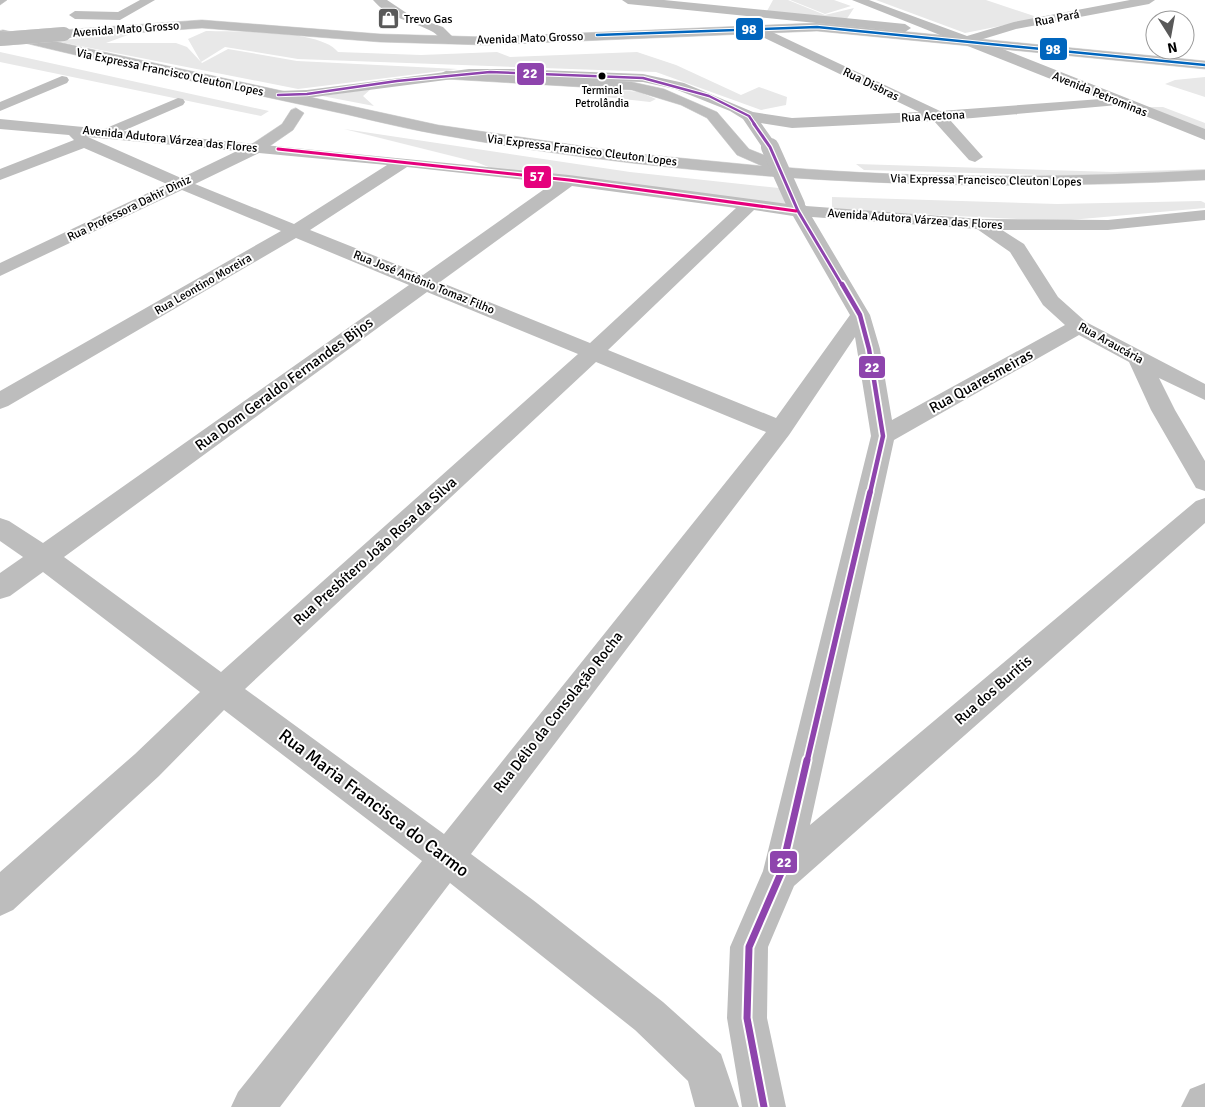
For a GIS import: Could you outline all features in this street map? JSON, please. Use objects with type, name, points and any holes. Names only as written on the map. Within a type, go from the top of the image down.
[{"type":"main road","points":[[88,0],[75,15],[120,16],[150,0]]},
{"type":"main road","points":[[379,0],[407,19],[438,30],[449,40]]},
{"type":"main road","points":[[628,0],[697,3],[941,31]]},
{"type":"main road","points":[[858,0],[967,40]]},
{"type":"main road","name":"Rua Pará","points":[[967,40],[1098,5],[1149,0]]},
{"type":"main road","points":[[380,38],[401,34],[410,28],[407,19]]},
{"type":"main road","name":"Avenida Mato Grosso","points":[[0,39],[202,24],[380,38],[486,41],[755,28],[817,27],[967,40],[1205,65]]},
{"type":"main road","name":"Rua Disbras","points":[[755,28],[938,116],[975,157]]},
{"type":"main road","name":"Via Expressa Francisco Cleuton Lopes","points":[[0,34],[143,68],[278,95],[436,130],[608,156],[823,177],[1055,183],[1205,175]]},
{"type":"main road","name":"Avenida Petrominas","points":[[967,40],[1205,136]]},
{"type":"main road","name":"Via Expressa Francisco Cleuton Lopes","points":[[0,49],[296,113],[435,140],[602,166],[828,189],[1040,198]]},
{"type":"main road","points":[[278,95],[307,94],[446,75],[504,72],[643,78],[661,81],[710,96],[749,116],[770,147],[797,208],[860,315],[869,349],[883,436],[781,872],[749,947],[747,1018],[763,1106]]},
{"type":"main road","points":[[446,75],[632,86],[659,92],[686,102],[712,115],[743,152],[762,162],[823,177]]},
{"type":"main road","points":[[0,107],[62,80]]},
{"type":"main road","points":[[107,133],[178,102]]},
{"type":"main road","name":"Rua Acetona","points":[[749,116],[792,123],[938,116],[1118,102]]},
{"type":"main road","name":"Rua Professora Dahir Diniz","points":[[0,270],[258,147],[288,127],[296,113]]},
{"type":"main road","name":"Avenida Adutora Várzea das Flores","points":[[0,124],[77,135],[107,133],[404,162],[569,180],[748,205],[982,224],[1108,224],[1205,215]]},
{"type":"main road","points":[[0,175],[77,135]]},
{"type":"main road","name":"Rua José Antônio Tomaz Filho","points":[[77,135],[181,184],[426,282],[781,429]]},
{"type":"main road","name":"Rua Leontino Moreira","points":[[0,401],[295,231],[404,162]]},
{"type":"main road","name":"Rua Dom Geraldo Fernandes Bijos","points":[[0,588],[569,180]]},
{"type":"main road","name":"Rua Presbítero João Rosa da Silva","points":[[0,897],[147,765],[223,690],[592,352],[748,205]]},
{"type":"main road","name":"Rua Araucária","points":[[982,224],[1017,248],[1050,301],[1079,326],[1196,389]]},
{"type":"main road","points":[[1017,248],[1025,224]]},
{"type":"main road","name":"Rua Délio da Consolação Rocha","points":[[253,1107],[446,856],[781,429],[860,315]]},
{"type":"main road","name":"Rua Quaresmeiras","points":[[883,436],[1079,326]]},
{"type":"main road","points":[[1139,359],[1163,410],[1205,482]]},
{"type":"main road","points":[[1163,410],[1196,389]]},
{"type":"main road","name":"Rua dos Buritis","points":[[781,872],[1205,508]]},
{"type":"main road","name":"Rua Maria Francisca do Carmo","points":[[0,528],[44,557],[446,856],[520,912],[649,1016],[706,1069],[717,1107]]},
{"type":"shaded area","points":[[773,0],[788,0],[825,15],[854,8],[846,20],[767,11]]},
{"type":"shaded area","points":[[790,0],[834,0],[851,6],[825,14]]},
{"type":"shaded area","points":[[876,0],[986,0],[1040,18],[965,33]]},
{"type":"shaded area","points":[[206,31],[277,33],[297,36],[314,39],[329,45],[338,52],[421,55],[497,52],[510,57],[637,52],[676,65],[741,95],[759,87],[787,97],[786,105],[761,110],[656,72],[298,59],[225,47],[201,62],[188,39]]},
{"type":"shaded area","points":[[136,32],[106,43],[176,43],[187,47],[202,63],[228,49],[297,61],[458,69],[298,89],[55,41]]},
{"type":"shaded area","points":[[0,52],[269,111],[261,116],[0,62]]},
{"type":"shaded area","points":[[1205,77],[1205,97],[1165,84],[1175,80]]},
{"type":"shaded area","points":[[371,89],[363,96],[374,106],[322,96]]},
{"type":"shaded area","points":[[610,89],[639,92],[656,99],[650,102],[605,97]]},
{"type":"shaded area","points":[[1148,107],[1163,107],[1205,123],[1205,131]]},
{"type":"shaded area","points":[[344,129],[630,172],[779,188],[790,208],[491,168],[476,162]]},
{"type":"shaded area","points":[[856,164],[1113,172],[1205,169],[1205,172],[1120,177],[864,170]]},
{"type":"shaded area","points":[[832,197],[1057,204],[1201,201],[1205,203],[1205,208],[1059,221],[832,210]]},
{"type":"transit line","name":"98","points":[[597,35],[817,27],[896,33],[1205,65]]},
{"type":"transit line","name":"22","points":[[278,95],[307,94],[397,81],[490,72],[643,78],[709,96],[749,116],[770,147],[798,211],[860,315],[869,349],[883,436],[781,873],[749,947],[747,1018],[764,1107]]},
{"type":"transit line","name":"57","points":[[278,149],[569,180],[796,211]]},
{"type":"place","name":"Trevo Gas","points":[[388,19]]},
{"type":"place","name":"Terminal Petrolândia","points":[[602,76]]}]
